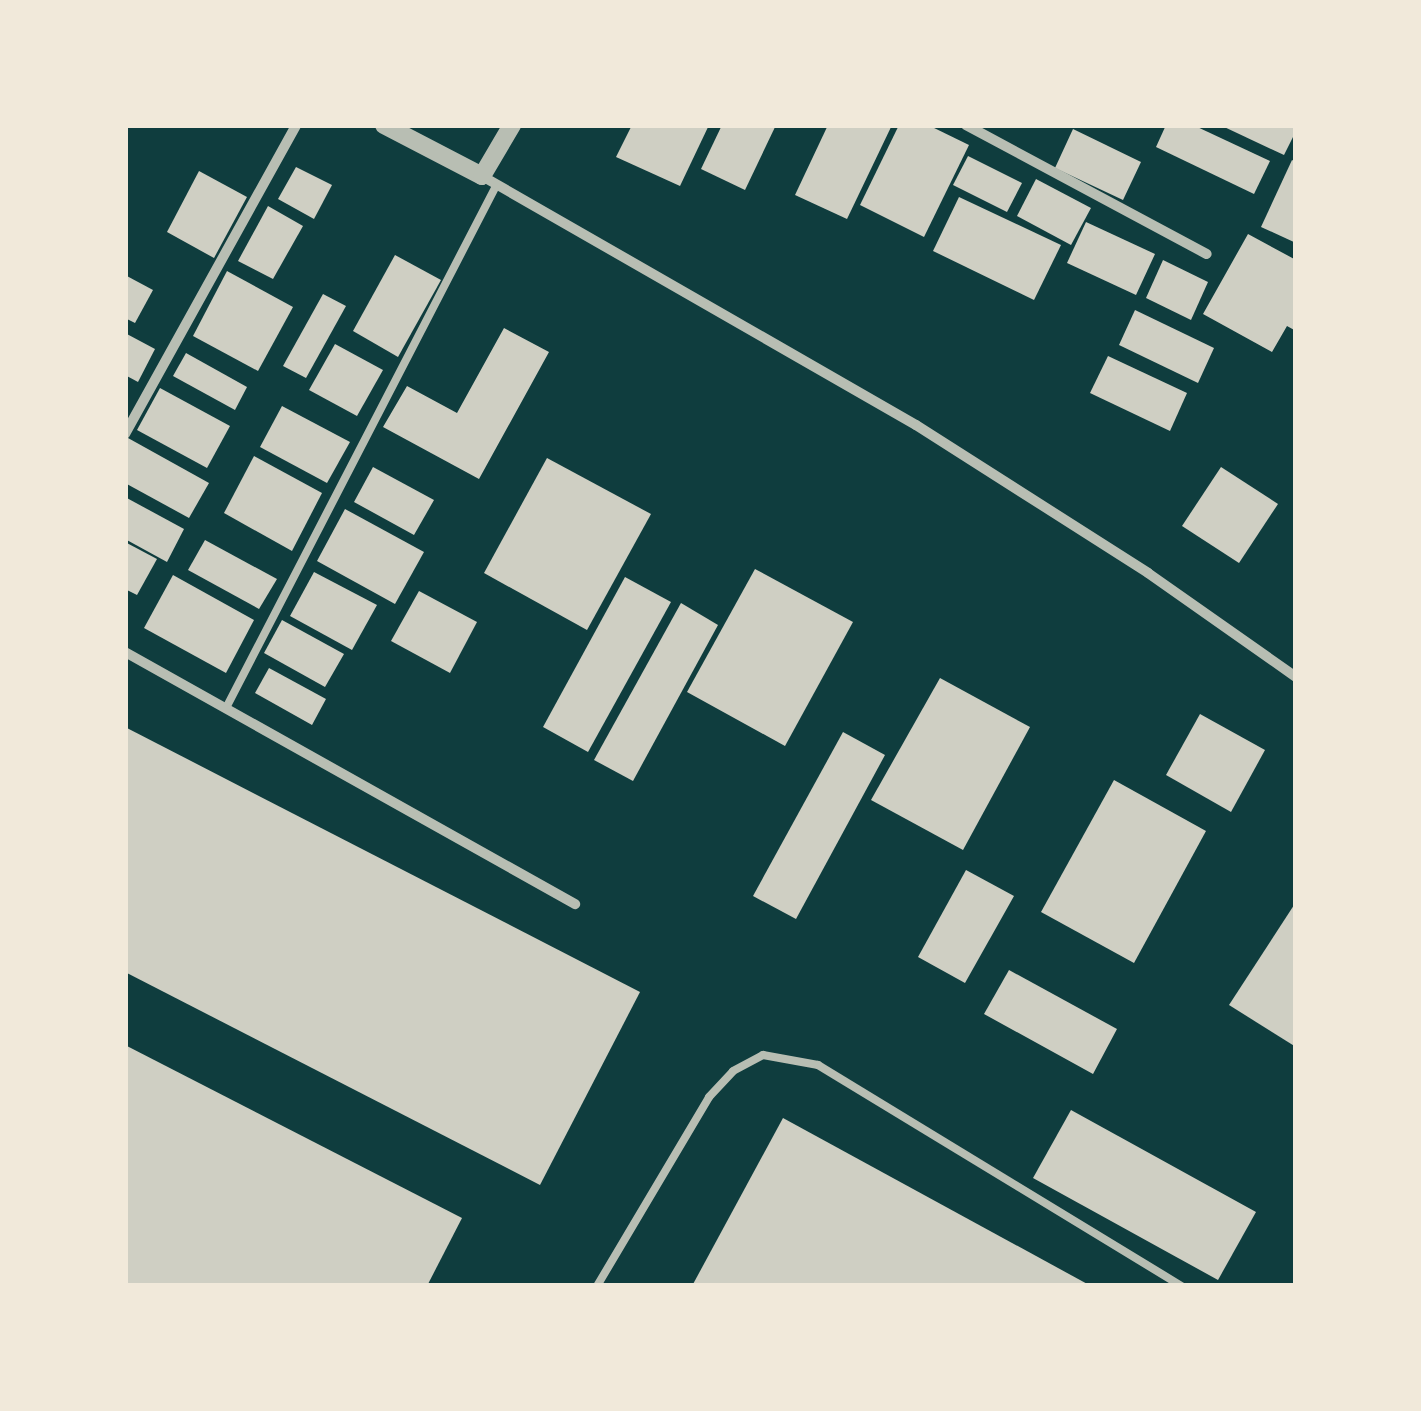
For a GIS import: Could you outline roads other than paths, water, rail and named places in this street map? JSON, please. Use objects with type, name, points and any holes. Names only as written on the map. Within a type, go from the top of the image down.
[{"type":"street","points":[[125,434],[296,125]]},
{"type":"street","points":[[384,125],[916,425],[1148,573],[1296,677]]},
{"type":"street","points":[[489,181],[512,125]]},
{"type":"street","points":[[966,125],[1206,254]]},
{"type":"street","points":[[125,652],[575,904]]},
{"type":"lane","points":[[226,708],[489,181]]},
{"type":"lane","points":[[598,1286],[709,1098],[733,1072],[762,1056],[818,1065],[1182,1286]]}]
